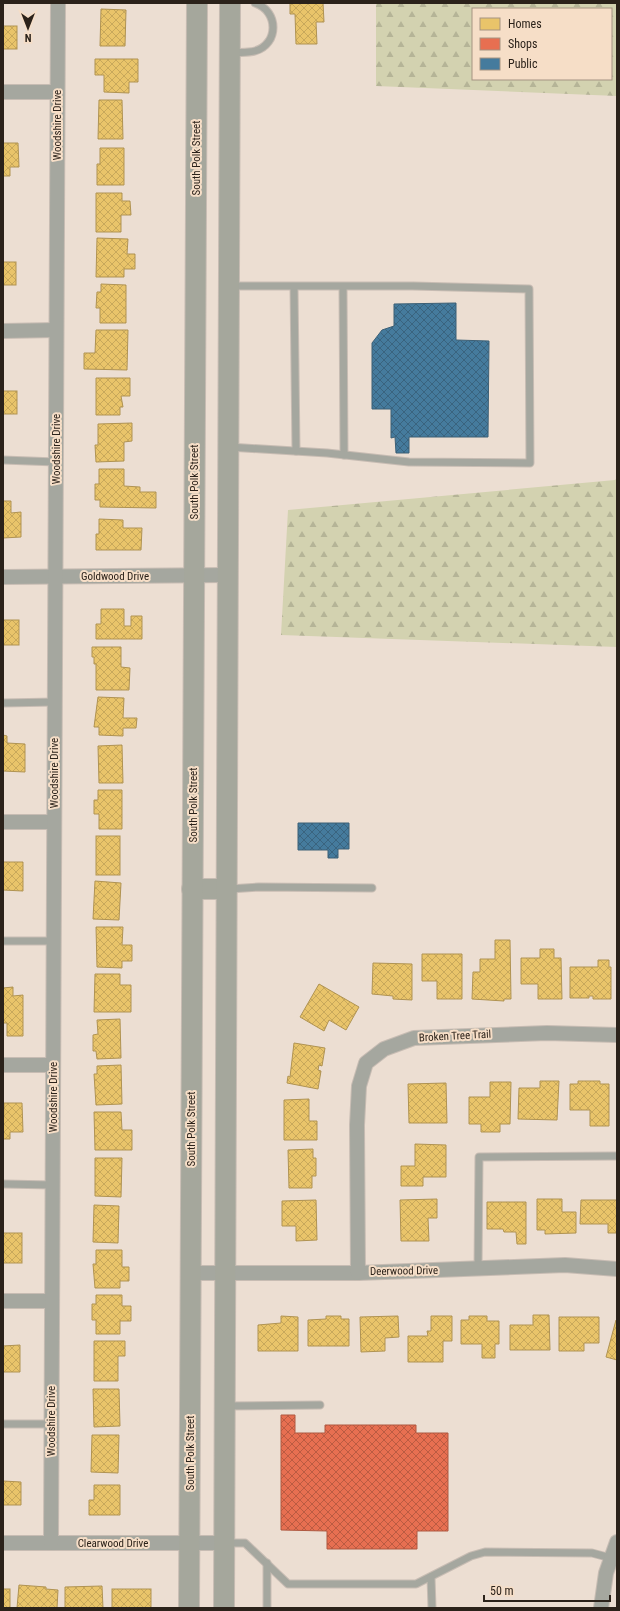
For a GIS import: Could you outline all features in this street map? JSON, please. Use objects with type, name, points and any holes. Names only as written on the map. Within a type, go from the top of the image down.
[{"type":"main road","name":"South Polk Street","points":[[189,1608],[197,3]]},
{"type":"main road","points":[[224,1608],[230,3]]},
{"type":"main road","points":[[196,52],[230,53]]},
{"type":"main road","points":[[192,889],[227,889]]},
{"type":"street","name":"Woodshire Drive","points":[[51,1542],[58,3]]},
{"type":"street","points":[[3,92],[57,92]]},
{"type":"street","points":[[3,331],[56,330]]},
{"type":"street","name":"Goldwood Drive","points":[[3,577],[228,575]]},
{"type":"street","points":[[3,822],[54,822]]},
{"type":"street","name":"Broken Tree Trail","points":[[358,1272],[357,1125],[359,1086],[366,1063],[384,1049],[414,1038],[547,1033],[617,1035]]},
{"type":"street","points":[[3,1065],[53,1065]]},
{"type":"street","name":"Deerwood Drive","points":[[191,1272],[358,1272],[565,1265],[617,1269]]},
{"type":"street","points":[[3,1301],[52,1301]]},
{"type":"street","name":"Clearwood Drive","points":[[3,1543],[51,1542],[189,1544],[224,1542]]},
{"type":"street","points":[[601,1608],[606,1573],[617,1542]]},
{"type":"lane","points":[[230,53],[255,51],[265,46],[271,38],[273,21],[268,10],[255,3]]},
{"type":"lane","points":[[229,286],[529,289],[530,463],[409,462],[344,455],[229,447]]},
{"type":"lane","points":[[294,287],[296,451]]},
{"type":"lane","points":[[343,287],[344,455]]},
{"type":"lane","points":[[3,460],[56,462]]},
{"type":"lane","points":[[3,703],[55,702]]},
{"type":"lane","points":[[227,889],[259,887],[372,888]]},
{"type":"lane","points":[[3,941],[54,941]]},
{"type":"lane","points":[[478,1269],[480,1157],[617,1156]]},
{"type":"lane","points":[[3,1184],[53,1185]]},
{"type":"lane","points":[[224,1406],[320,1405]]},
{"type":"lane","points":[[3,1424],[51,1424]]},
{"type":"lane","points":[[224,1542],[245,1543],[288,1584],[416,1584],[470,1556],[485,1552],[592,1553],[611,1558]]},
{"type":"lane","points":[[267,1563],[267,1608]]},
{"type":"lane","points":[[431,1577],[432,1608]]},
{"type":"green space","points":[[376,3],[617,3],[617,96],[376,86]]},
{"type":"green space","points":[[617,478],[617,647],[281,635],[288,510],[615,480]]},
{"type":"building: Homes","points":[[290,3],[323,3],[324,22],[316,22],[317,44],[296,44],[295,14],[290,14]]},
{"type":"building: Homes","points":[[101,9],[126,10],[125,46],[100,46]]},
{"type":"building: Homes","points":[[3,26],[17,26],[17,49],[3,49]]},
{"type":"building: Homes","points":[[95,59],[138,59],[138,82],[129,82],[129,93],[104,92],[104,75],[95,75]]},
{"type":"building: Homes","points":[[99,100],[122,100],[123,139],[98,139]]},
{"type":"building: Homes","points":[[3,143],[18,143],[19,167],[10,167],[10,176],[3,176]]},
{"type":"building: Homes","points":[[100,148],[124,148],[124,185],[97,185],[97,164],[100,164]]},
{"type":"building: Homes","points":[[96,193],[122,193],[122,201],[130,201],[131,215],[121,215],[121,232],[96,232]]},
{"type":"building: Homes","points":[[97,238],[128,239],[127,254],[135,254],[135,269],[124,269],[124,277],[96,277]]},
{"type":"building: Homes","points":[[3,262],[16,262],[16,285],[3,285]]},
{"type":"building: Homes","points":[[101,284],[126,285],[126,323],[100,323],[100,308],[96,308],[97,292],[101,292]]},
{"type":"building: Homes","points":[[96,330],[128,330],[127,370],[84,369],[84,353],[95,353]]},
{"type":"building: Homes","points":[[96,378],[130,378],[130,396],[121,396],[123,407],[120,407],[120,415],[96,415]]},
{"type":"building: Homes","points":[[3,391],[17,391],[17,414],[3,414]]},
{"type":"building: Homes","points":[[132,423],[132,441],[124,442],[124,461],[96,462],[95,445],[98,445],[98,424]]},
{"type":"building: Homes","points":[[99,469],[124,469],[124,486],[140,487],[140,492],[156,492],[156,508],[100,507],[100,500],[95,500],[95,484],[99,484]]},
{"type":"building: Homes","points":[[3,501],[11,501],[11,513],[21,512],[21,537],[3,538]]},
{"type":"building: Homes","points":[[99,519],[123,520],[123,528],[142,528],[141,550],[96,550],[96,534],[99,534]]},
{"type":"building: Homes","points":[[101,609],[124,609],[124,626],[131,626],[131,616],[142,616],[142,639],[96,639],[96,624],[101,624]]},
{"type":"building: Homes","points":[[3,620],[19,620],[19,645],[3,645]]},
{"type":"building: Homes","points":[[92,647],[121,647],[121,667],[130,668],[129,690],[96,690],[96,664],[94,664],[94,657],[92,657]]},
{"type":"building: Homes","points":[[98,697],[124,698],[123,718],[137,718],[136,728],[123,728],[123,736],[99,735],[99,727],[94,727]]},
{"type":"building: Homes","points":[[3,735],[7,736],[7,743],[25,744],[25,772],[3,771]]},
{"type":"building: Homes","points":[[122,745],[123,783],[99,783],[98,746]]},
{"type":"building: Homes","points":[[98,790],[122,790],[122,829],[99,829],[99,814],[94,814],[94,800],[98,800]]},
{"type":"building: Homes","points":[[96,836],[120,836],[120,875],[96,875]]},
{"type":"building: Homes","points":[[3,862],[23,862],[23,891],[3,890]]},
{"type":"building: Homes","points":[[95,881],[121,883],[119,920],[93,919]]},
{"type":"building: Homes","points":[[96,927],[123,927],[122,945],[132,945],[132,961],[122,961],[122,968],[97,967]]},
{"type":"building: Homes","points":[[495,940],[510,940],[511,999],[504,999],[504,1001],[472,999],[473,972],[480,972],[480,959],[495,959]]},
{"type":"building: Homes","points":[[540,949],[554,949],[554,958],[561,958],[562,999],[538,999],[538,984],[521,984],[521,958],[540,958]]},
{"type":"building: Homes","points":[[422,954],[462,954],[462,999],[437,999],[437,981],[422,981]]},
{"type":"building: Homes","points":[[598,960],[609,960],[609,967],[611,967],[611,999],[593,999],[593,996],[589,996],[589,998],[570,998],[570,967],[598,967]]},
{"type":"building: Homes","points":[[373,963],[412,964],[412,1000],[393,999],[393,996],[372,994]]},
{"type":"building: Homes","points":[[95,974],[120,974],[120,985],[131,985],[131,1012],[94,1012]]},
{"type":"building: Homes","points":[[319,984],[359,1007],[346,1030],[329,1020],[324,1031],[300,1017]]},
{"type":"building: Homes","points":[[13,987],[13,996],[23,995],[23,1036],[7,1036],[7,1023],[3,1023],[3,988]]},
{"type":"building: Homes","points":[[120,1019],[121,1058],[97,1059],[96,1051],[93,1051],[93,1035],[98,1034],[97,1020]]},
{"type":"building: Homes","points":[[294,1043],[325,1048],[322,1066],[319,1065],[318,1070],[321,1071],[318,1089],[287,1083],[288,1076],[290,1077]]},
{"type":"building: Homes","points":[[121,1065],[122,1104],[96,1105],[94,1074],[97,1074],[97,1066]]},
{"type":"building: Homes","points":[[540,1081],[559,1081],[557,1120],[518,1119],[519,1088],[540,1088]]},
{"type":"building: Homes","points":[[578,1081],[600,1081],[600,1084],[609,1084],[609,1126],[590,1126],[590,1110],[570,1110],[570,1084],[578,1084]]},
{"type":"building: Homes","points":[[490,1082],[511,1082],[510,1124],[500,1124],[500,1132],[481,1132],[481,1124],[469,1124],[469,1097],[490,1097]]},
{"type":"building: Homes","points":[[446,1083],[447,1123],[409,1123],[408,1084]]},
{"type":"building: Homes","points":[[309,1099],[309,1121],[317,1121],[317,1140],[284,1140],[284,1100]]},
{"type":"building: Homes","points":[[4,1103],[22,1103],[23,1132],[10,1132],[10,1139],[3,1139]]},
{"type":"building: Homes","points":[[94,1112],[121,1112],[122,1130],[132,1130],[132,1150],[95,1150]]},
{"type":"building: Homes","points":[[415,1144],[446,1145],[446,1177],[423,1177],[423,1186],[401,1186],[401,1166],[415,1166]]},
{"type":"building: Homes","points":[[313,1149],[313,1158],[316,1158],[316,1176],[312,1176],[312,1188],[289,1188],[288,1150]]},
{"type":"building: Homes","points":[[95,1158],[122,1158],[121,1197],[95,1196]]},
{"type":"building: Homes","points":[[437,1199],[437,1218],[428,1218],[429,1241],[401,1241],[400,1200]]},
{"type":"building: Homes","points":[[537,1199],[562,1199],[562,1212],[576,1212],[576,1233],[545,1234],[545,1230],[537,1230]]},
{"type":"building: Homes","points":[[316,1200],[317,1240],[296,1241],[296,1226],[282,1226],[282,1201]]},
{"type":"building: Homes","points":[[581,1200],[617,1200],[617,1233],[608,1233],[608,1224],[580,1224]]},
{"type":"building: Homes","points":[[487,1202],[526,1202],[526,1244],[517,1244],[516,1232],[504,1232],[503,1229],[487,1229]]},
{"type":"building: Homes","points":[[94,1205],[119,1206],[118,1243],[93,1242]]},
{"type":"building: Homes","points":[[3,1233],[22,1233],[22,1263],[3,1263]]},
{"type":"building: Homes","points":[[96,1250],[122,1250],[122,1267],[129,1267],[129,1281],[120,1281],[120,1288],[95,1288],[93,1264],[96,1264]]},
{"type":"building: Homes","points":[[96,1295],[122,1295],[122,1306],[131,1306],[131,1321],[120,1321],[120,1334],[96,1334],[96,1320],[92,1320],[92,1304],[96,1304]]},
{"type":"building: Homes","points":[[533,1315],[549,1315],[550,1350],[510,1350],[510,1325],[533,1325]]},
{"type":"building: Homes","points":[[281,1316],[298,1317],[298,1351],[258,1351],[258,1325],[281,1323]]},
{"type":"building: Homes","points":[[326,1316],[341,1316],[341,1319],[349,1319],[349,1346],[308,1346],[308,1320],[326,1319]]},
{"type":"building: Homes","points":[[398,1316],[399,1337],[385,1338],[385,1351],[361,1352],[360,1317]]},
{"type":"building: Homes","points":[[431,1316],[452,1316],[452,1341],[443,1341],[443,1362],[408,1362],[408,1336],[428,1336],[427,1331],[431,1331]]},
{"type":"building: Homes","points":[[469,1316],[487,1316],[487,1321],[499,1321],[499,1344],[495,1344],[495,1358],[482,1358],[482,1344],[461,1344],[461,1320],[469,1320]]},
{"type":"building: Homes","points":[[559,1317],[599,1317],[599,1343],[584,1343],[584,1351],[559,1351]]},
{"type":"building: Homes","points":[[616,1320],[617,1321],[617,1360],[606,1357]]},
{"type":"building: Homes","points":[[94,1341],[125,1341],[125,1356],[118,1356],[118,1381],[94,1381]]},
{"type":"building: Homes","points":[[20,1345],[20,1372],[3,1372],[3,1346]]},
{"type":"building: Homes","points":[[93,1389],[119,1389],[120,1426],[94,1427]]},
{"type":"building: Homes","points":[[92,1435],[119,1435],[118,1473],[91,1472]]},
{"type":"building: Homes","points":[[3,1481],[21,1482],[21,1505],[3,1505]]},
{"type":"building: Homes","points":[[94,1485],[120,1485],[120,1515],[89,1515],[89,1500],[94,1500]]},
{"type":"building: Homes","points":[[19,1585],[46,1587],[46,1589],[58,1590],[57,1608],[17,1608]]},
{"type":"building: Homes","points":[[102,1586],[103,1608],[65,1608],[65,1587]]},
{"type":"building: Homes","points":[[3,1589],[10,1589],[10,1608],[3,1608]]},
{"type":"building: Homes","points":[[112,1589],[151,1589],[151,1608],[112,1608]]},
{"type":"building: Shops","points":[[281,1415],[295,1415],[295,1433],[325,1433],[325,1425],[416,1425],[416,1433],[448,1433],[448,1531],[417,1531],[417,1549],[327,1549],[327,1531],[281,1530]]},
{"type":"building: Public","points":[[456,303],[456,340],[489,341],[488,437],[409,437],[409,453],[396,453],[395,437],[391,438],[391,409],[372,409],[372,343],[382,330],[394,326],[394,304]]},
{"type":"building: Public","points":[[298,823],[349,823],[349,849],[338,849],[338,858],[328,858],[328,850],[298,850]]}]
